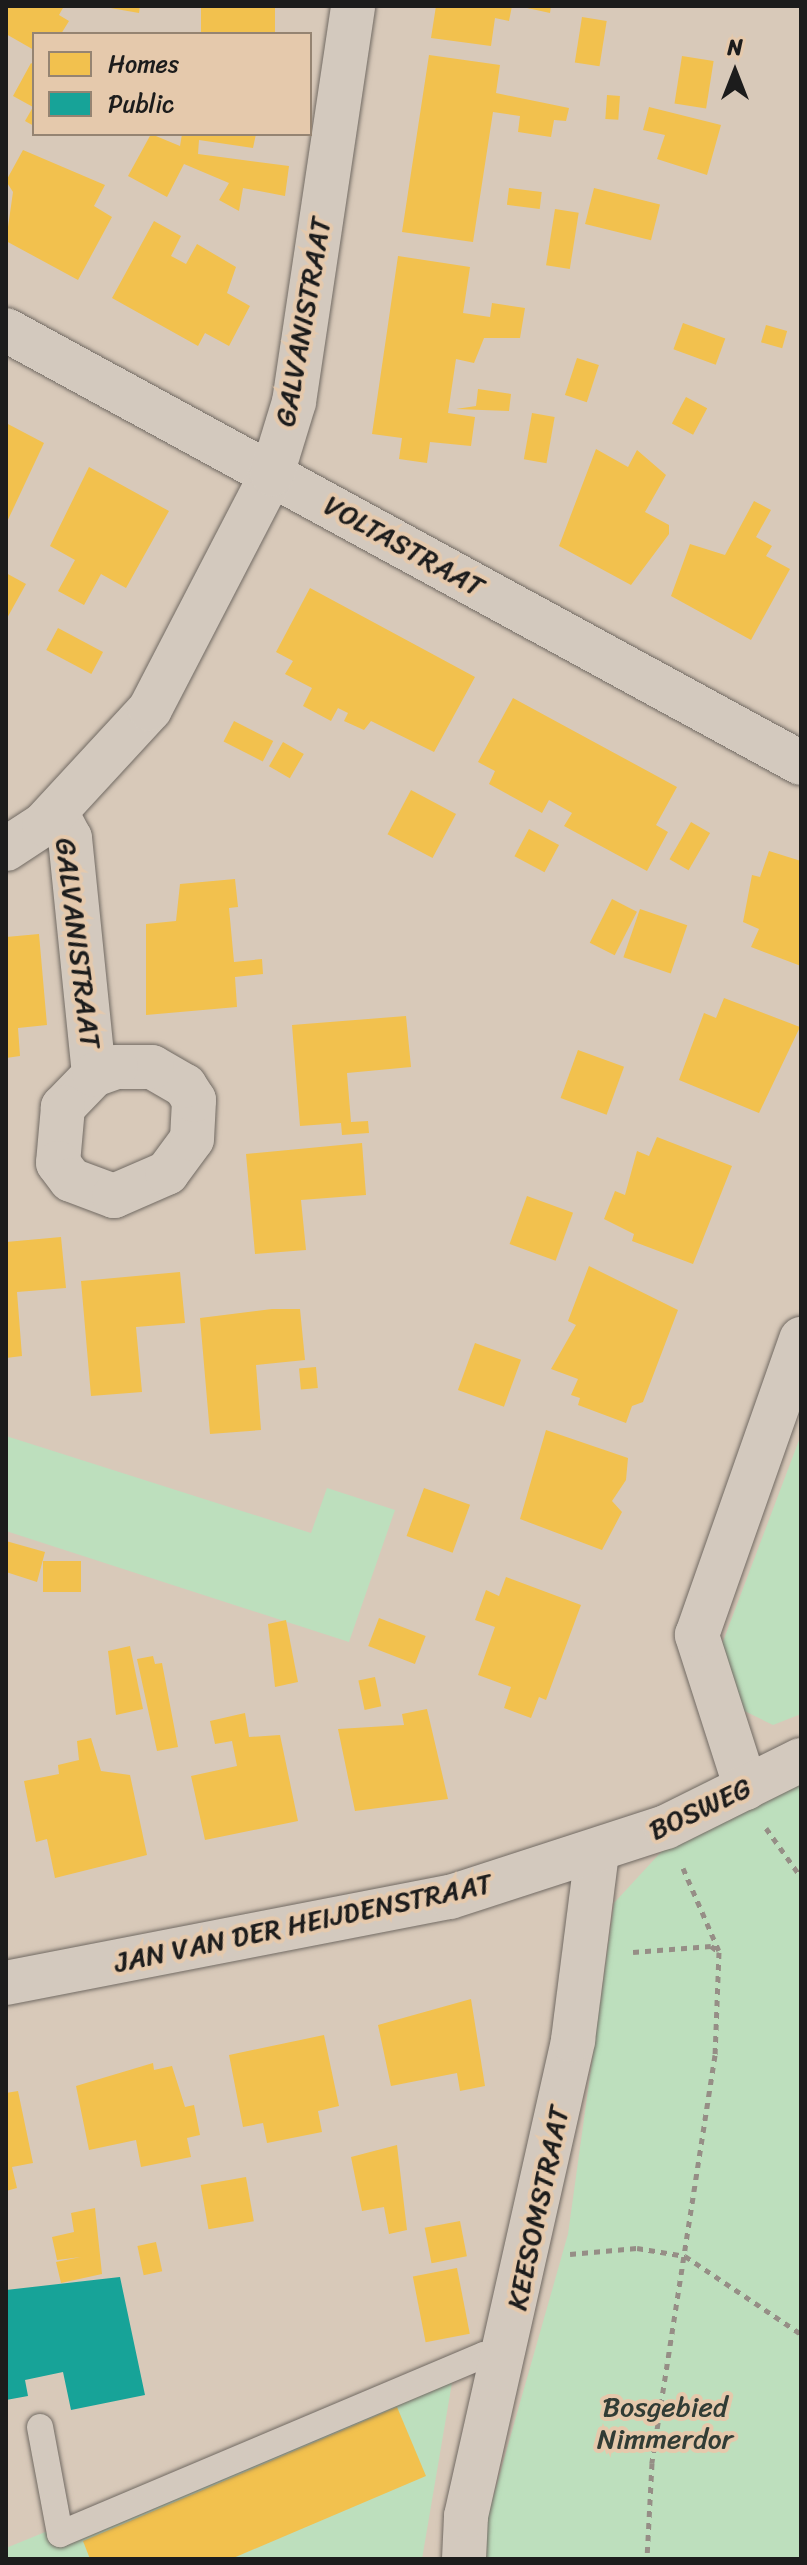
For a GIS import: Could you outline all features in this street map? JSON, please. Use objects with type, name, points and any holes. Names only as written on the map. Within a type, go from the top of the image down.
[{"type":"street","name":"GALVANISTRAAT","points":[[6,849],[56,812],[150,709],[272,474],[294,402],[353,6]]},
{"type":"street","name":"VOLTASTRAAT","points":[[6,330],[801,763]]},
{"type":"street","name":"GALVANISTRAAT","points":[[56,812],[70,838],[94,1075]]},
{"type":"street","points":[[746,1788],[697,1635],[801,1339]]},
{"type":"street","name":"BOSWEG","points":[[597,1853],[666,1827],[801,1760]]},
{"type":"street","name":"KEESOMSTRAAT","points":[[464,2559],[466,2516],[529,2256],[584,1957],[597,1853]]},
{"type":"street","name":"JAN VAN DER HEIJDENSTRAAT","points":[[6,1983],[450,1897],[597,1853]]},
{"type":"lane","points":[[40,2427],[60,2534],[484,2355],[504,2359]]},
{"type":"path","points":[[746,1788],[781,1859],[801,1877]]},
{"type":"path","points":[[647,2559],[652,2463],[715,2055],[719,1952],[666,1827]]},
{"type":"path","points":[[584,1957],[689,1947],[719,1952]]},
{"type":"path","points":[[529,2256],[637,2248],[685,2256],[801,2334]]},
{"type":"green space","points":[[801,1435],[801,1714],[773,1725],[730,1704],[719,1652]]},
{"type":"green space","points":[[6,1436],[311,1533],[327,1488],[395,1510],[349,1642],[6,1531]]},
{"type":"green space","name":"Bosgebied Nimmerdor","points":[[801,1778],[801,2559],[486,2559],[487,2519],[568,2234],[614,1903],[674,1838]]},
{"type":"green space","points":[[455,2365],[422,2559],[6,2559],[6,2548]]},
{"type":"building: Homes","points":[[6,6],[64,6],[59,15],[69,21],[62,32],[32,32],[32,49],[6,34]]},
{"type":"building: Homes","points":[[99,6],[140,6],[139,13]]},
{"type":"building: Homes","points":[[201,6],[275,6],[275,32],[201,32]]},
{"type":"building: Homes","points":[[436,6],[512,6],[509,21],[495,18],[491,46],[431,38]]},
{"type":"building: Homes","points":[[518,6],[551,6],[550,13]]},
{"type":"building: Homes","points":[[582,17],[607,21],[599,66],[575,62]]},
{"type":"building: Homes","points":[[429,55],[500,65],[496,93],[569,108],[566,121],[554,120],[551,137],[518,132],[520,116],[493,112],[473,242],[402,232]]},
{"type":"building: Homes","points":[[682,56],[714,61],[706,108],[674,103]]},
{"type":"building: Homes","points":[[31,63],[32,106],[13,96]]},
{"type":"building: Homes","points":[[607,95],[620,96],[618,120],[605,119]]},
{"type":"building: Homes","points":[[649,107],[721,125],[707,175],[657,159],[665,135],[643,130]]},
{"type":"building: Homes","points":[[32,109],[32,125],[25,121]]},
{"type":"building: Homes","points":[[150,136],[180,146],[182,136],[256,136],[253,148],[199,140],[198,154],[289,166],[285,196],[243,188],[239,211],[219,200],[229,183],[184,164],[167,197],[128,176]]},
{"type":"building: Homes","points":[[23,150],[105,185],[94,206],[112,217],[78,280],[6,241],[13,192],[6,181]]},
{"type":"building: Homes","points":[[509,188],[542,192],[540,209],[507,205]]},
{"type":"building: Homes","points":[[594,188],[660,204],[651,240],[585,224]]},
{"type":"building: Homes","points":[[555,209],[579,213],[570,269],[546,265]]},
{"type":"building: Homes","points":[[154,221],[181,236],[171,256],[186,264],[197,244],[236,267],[227,293],[250,306],[229,346],[205,333],[198,346],[112,298]]},
{"type":"building: Homes","points":[[398,256],[470,267],[463,313],[490,317],[492,303],[525,308],[520,338],[484,338],[474,363],[456,359],[448,413],[475,417],[471,446],[430,442],[427,463],[399,459],[402,438],[372,434]]},
{"type":"building: Homes","points":[[683,323],[725,338],[716,365],[673,349]]},
{"type":"building: Homes","points":[[766,325],[787,331],[782,348],[761,342]]},
{"type":"building: Homes","points":[[577,358],[599,365],[587,402],[565,395]]},
{"type":"building: Homes","points":[[478,389],[511,394],[509,411],[456,409],[476,406]]},
{"type":"building: Homes","points":[[686,397],[707,408],[693,435],[672,423]]},
{"type":"building: Homes","points":[[532,413],[555,417],[546,463],[524,459]]},
{"type":"building: Homes","points":[[6,423],[44,443],[6,524]]},
{"type":"building: Homes","points":[[596,449],[628,467],[637,450],[666,475],[645,512],[669,525],[669,534],[631,585],[559,546]]},
{"type":"building: Homes","points":[[89,467],[169,511],[126,588],[101,574],[84,605],[58,591],[75,560],[50,546]]},
{"type":"building: Homes","points":[[754,501],[771,510],[756,537],[772,546],[766,556],[790,569],[751,640],[671,596],[690,544],[725,555]]},
{"type":"building: Homes","points":[[6,573],[26,584],[6,620]]},
{"type":"building: Homes","points":[[310,588],[475,677],[434,752],[371,721],[364,730],[344,721],[348,713],[338,708],[331,721],[303,706],[312,688],[285,674],[293,661],[276,652]]},
{"type":"building: Homes","points":[[58,628],[103,652],[91,674],[46,650]]},
{"type":"building: Homes","points":[[513,698],[677,787],[656,825],[668,832],[647,871],[564,826],[572,813],[549,800],[542,813],[489,784],[495,771],[478,762]]},
{"type":"building: Homes","points":[[234,721],[273,741],[263,761],[224,741]]},
{"type":"building: Homes","points":[[283,742],[304,754],[290,778],[269,766]]},
{"type":"building: Homes","points":[[411,790],[456,814],[433,858],[388,834]]},
{"type":"building: Homes","points":[[691,822],[710,833],[689,870],[670,859]]},
{"type":"building: Homes","points":[[529,829],[559,845],[544,872],[514,856]]},
{"type":"building: Homes","points":[[769,851],[801,861],[801,966],[751,947],[759,929],[743,922],[752,875],[760,877]]},
{"type":"building: Homes","points":[[235,879],[238,907],[229,908],[234,962],[262,959],[263,974],[235,977],[237,1007],[146,1015],[146,924],[176,921],[180,884]]},
{"type":"building: Homes","points":[[612,899],[637,912],[615,955],[590,943]]},
{"type":"building: Homes","points":[[640,909],[687,925],[671,973],[623,957]]},
{"type":"building: Homes","points":[[39,934],[47,1025],[18,1028],[20,1056],[6,1058],[6,937]]},
{"type":"building: Homes","points":[[724,998],[800,1027],[759,1113],[679,1080],[704,1013],[716,1018]]},
{"type":"building: Homes","points":[[406,1016],[411,1067],[347,1073],[351,1122],[368,1121],[369,1133],[342,1135],[341,1123],[300,1126],[292,1025]]},
{"type":"building: Homes","points":[[578,1050],[624,1067],[607,1115],[561,1098]]},
{"type":"building: Homes","points":[[657,1137],[732,1166],[693,1264],[632,1241],[634,1234],[604,1219],[615,1191],[625,1195],[637,1151],[649,1156]]},
{"type":"building: Homes","points":[[362,1143],[366,1195],[301,1200],[306,1250],[255,1254],[246,1154]]},
{"type":"building: Homes","points":[[527,1196],[573,1213],[556,1261],[510,1244]]},
{"type":"building: Homes","points":[[61,1237],[66,1288],[17,1292],[22,1356],[6,1358],[6,1242]]},
{"type":"building: Homes","points":[[589,1266],[678,1310],[643,1402],[632,1406],[626,1423],[578,1405],[580,1398],[571,1395],[578,1379],[551,1369],[576,1325],[568,1321]]},
{"type":"building: Homes","points":[[180,1272],[185,1323],[136,1327],[142,1392],[91,1396],[81,1281]]},
{"type":"building: Homes","points":[[272,1309],[300,1309],[305,1360],[256,1365],[261,1430],[210,1434],[200,1318]]},
{"type":"building: Homes","points":[[475,1343],[521,1360],[504,1407],[458,1390]]},
{"type":"building: Homes","points":[[316,1367],[318,1388],[301,1389],[299,1368]]},
{"type":"building: Homes","points":[[546,1430],[628,1458],[626,1480],[612,1501],[622,1512],[602,1550],[520,1519]]},
{"type":"building: Homes","points":[[424,1488],[470,1505],[453,1553],[407,1536]]},
{"type":"building: Homes","points":[[6,1541],[45,1552],[37,1582],[6,1572]]},
{"type":"building: Homes","points":[[43,1561],[81,1561],[81,1592],[43,1592]]},
{"type":"building: Homes","points":[[506,1577],[581,1605],[546,1700],[539,1697],[531,1718],[504,1708],[511,1687],[478,1675],[495,1627],[475,1620],[486,1590],[499,1596]]},
{"type":"building: Homes","points":[[379,1618],[426,1636],[415,1664],[368,1646]]},
{"type":"building: Homes","points":[[286,1620],[298,1682],[275,1687],[268,1624]]},
{"type":"building: Homes","points":[[130,1646],[143,1709],[116,1715],[108,1651]]},
{"type":"building: Homes","points":[[153,1656],[155,1664],[162,1663],[178,1747],[157,1751],[137,1659]]},
{"type":"building: Homes","points":[[375,1677],[381,1706],[365,1710],[358,1681]]},
{"type":"building: Homes","points":[[427,1709],[448,1799],[355,1811],[338,1729],[404,1725],[402,1714]]},
{"type":"building: Homes","points":[[245,1713],[249,1737],[280,1735],[298,1821],[205,1840],[191,1776],[237,1766],[232,1741],[215,1744],[210,1721]]},
{"type":"building: Homes","points":[[91,1738],[101,1771],[130,1775],[147,1855],[55,1878],[47,1839],[36,1842],[24,1781],[59,1774],[58,1765],[79,1760],[77,1741]]},
{"type":"building: Homes","points":[[471,1999],[485,2086],[460,2091],[457,2073],[391,2086],[378,2025]]},
{"type":"building: Homes","points":[[324,2035],[339,2106],[318,2111],[322,2132],[267,2143],[263,2123],[243,2127],[229,2055]]},
{"type":"building: Homes","points":[[153,2063],[154,2070],[172,2066],[185,2107],[194,2105],[200,2135],[187,2138],[191,2157],[141,2167],[136,2140],[89,2150],[76,2086]]},
{"type":"building: Homes","points":[[18,2091],[33,2163],[12,2167],[17,2188],[6,2191],[6,2093]]},
{"type":"building: Homes","points":[[397,2145],[407,2230],[389,2234],[384,2207],[362,2211],[351,2157]]},
{"type":"building: Homes","points":[[246,2177],[254,2221],[209,2229],[201,2185]]},
{"type":"building: Homes","points":[[95,2208],[102,2274],[61,2283],[56,2262],[81,2257],[57,2260],[52,2237],[74,2232],[71,2213]]},
{"type":"building: Homes","points":[[460,2221],[467,2256],[432,2263],[425,2228]]},
{"type":"building: Homes","points":[[156,2242],[162,2271],[144,2275],[137,2246]]},
{"type":"building: Homes","points":[[457,2268],[470,2334],[426,2342],[413,2277]]},
{"type":"building: Homes","points":[[397,2407],[426,2476],[231,2559],[90,2559],[83,2541]]},
{"type":"building: Public","points":[[120,2277],[145,2395],[71,2410],[63,2372],[25,2380],[28,2396],[6,2400],[6,2290]]}]
